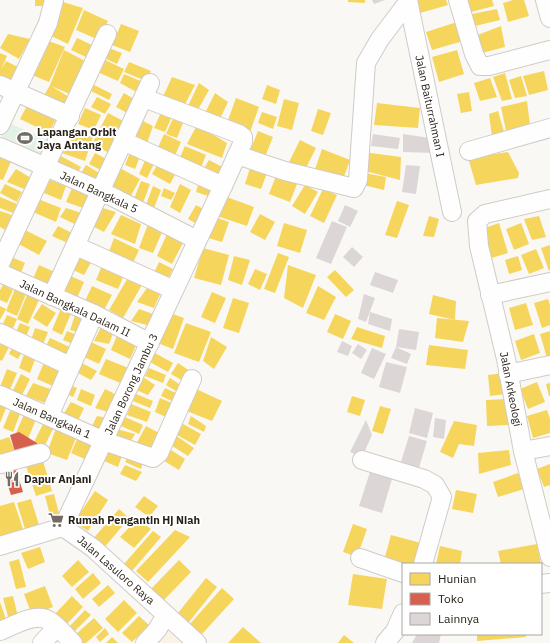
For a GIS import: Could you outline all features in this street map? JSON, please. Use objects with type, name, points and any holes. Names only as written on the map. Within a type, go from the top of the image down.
[{"type":"street","points":[[0,125],[17,92],[48,23],[54,0]]},
{"type":"street","points":[[458,0],[474,54],[480,66],[489,66],[550,50]]},
{"type":"street","points":[[545,0],[550,18]]},
{"type":"street","points":[[237,156],[284,171],[354,188],[358,180],[366,63],[380,39],[408,1]]},
{"type":"street","name":"Jalan Baiturrahman I","points":[[408,1],[452,212]]},
{"type":"street","points":[[0,264],[107,34]]},
{"type":"street","points":[[0,85],[70,116]]},
{"type":"street","name":"Jalan Borong Jambu 3","points":[[63,528],[237,156],[242,142],[242,137],[239,134],[147,91],[123,141]]},
{"type":"street","points":[[469,151],[550,128]]},
{"type":"street","points":[[52,296],[123,141],[223,186]]},
{"type":"street","name":"Jalan Bangkala 5","points":[[0,147],[101,191],[197,240]]},
{"type":"street","name":"Jalan Arkeologi","points":[[550,199],[485,214],[477,221],[479,246],[508,374],[523,451],[547,532],[550,557]]},
{"type":"street","points":[[76,246],[174,290]]},
{"type":"street","name":"Jalan Bangkala Dalam II","points":[[0,273],[94,314],[150,343]]},
{"type":"street","points":[[490,295],[550,282]]},
{"type":"street","points":[[49,416],[94,314]]},
{"type":"street","points":[[0,333],[70,366]]},
{"type":"street","points":[[508,374],[550,365]]},
{"type":"street","name":"Jalan Bangkala 1","points":[[0,395],[104,441],[149,458],[155,456],[192,379]]},
{"type":"street","points":[[523,451],[550,446]]},
{"type":"street","points":[[0,464],[41,453]]},
{"type":"street","points":[[362,460],[424,479],[435,485],[442,497],[423,563]]},
{"type":"street","points":[[0,546],[63,528]]},
{"type":"street","name":"Jalan Lasuloro Raya","points":[[63,528],[93,548],[128,578],[197,643]]},
{"type":"street","points":[[360,558],[402,573]]},
{"type":"street","points":[[145,643],[157,630],[166,615]]},
{"type":"street","points":[[388,642],[402,615]]},
{"type":"street","points":[[0,631],[32,619],[42,617],[50,620],[73,643]]},
{"type":"street","points":[[42,643],[57,627]]},
{"type":"shaded area","points":[[164,627],[183,643],[150,643]]},
{"type":"green space","name":"Lapangan Orbit Jaya Antang","points":[[7,122],[48,140],[42,155],[1,136]]},
{"type":"building: Hunian","points":[[35,0],[52,0],[50,6],[35,6]]},
{"type":"building: Hunian","points":[[348,0],[365,0],[365,3],[348,2]]},
{"type":"building: Hunian","points":[[416,0],[446,0],[448,5],[420,13]]},
{"type":"building: Hunian","points":[[463,0],[492,0],[494,6],[467,13]]},
{"type":"building: Hunian","points":[[513,0],[524,0],[529,16],[508,22],[503,3]]},
{"type":"building: Hunian","points":[[63,2],[83,8],[68,44],[47,34]]},
{"type":"building: Hunian","points":[[497,9],[500,20],[475,26],[472,14]]},
{"type":"building: Hunian","points":[[84,10],[108,21],[99,40],[76,30]]},
{"type":"building: Hunian","points":[[457,22],[463,41],[432,50],[426,32]]},
{"type":"building: Hunian","points":[[121,24],[139,31],[130,52],[112,45]]},
{"type":"building: Hunian","points":[[501,26],[505,47],[482,53],[475,36]]},
{"type":"building: Hunian","points":[[8,34],[30,39],[19,59],[0,48]]},
{"type":"building: Hunian","points":[[77,38],[94,46],[88,58],[71,50]]},
{"type":"building: Hunian","points":[[43,39],[65,47],[49,82],[27,73]]},
{"type":"building: Hunian","points":[[106,47],[122,53],[117,64],[102,57]]},
{"type":"building: Hunian","points":[[64,50],[89,63],[72,95],[51,86],[71,98],[66,110],[42,99],[50,85]]},
{"type":"building: Hunian","points":[[457,50],[464,74],[439,82],[432,57]]},
{"type":"building: Hunian","points":[[0,53],[7,56],[1,70],[6,61],[20,68],[12,88],[0,83]]},
{"type":"building: Hunian","points":[[101,58],[124,69],[118,81],[95,71]]},
{"type":"building: Hunian","points":[[129,62],[151,71],[146,81],[124,72]]},
{"type":"building: Hunian","points":[[544,71],[548,90],[529,95],[523,76]]},
{"type":"building: Hunian","points":[[505,73],[512,99],[502,101],[493,77]]},
{"type":"building: Hunian","points":[[124,74],[145,83],[140,94],[120,83]]},
{"type":"building: Hunian","points":[[521,76],[527,96],[515,98],[509,80]]},
{"type":"building: Hunian","points":[[172,77],[195,85],[183,108],[161,101]]},
{"type":"building: Hunian","points":[[490,78],[497,97],[480,101],[474,83]]},
{"type":"building: Hunian","points":[[199,83],[209,90],[195,115],[186,110]]},
{"type":"building: Hunian","points":[[92,84],[112,94],[109,100],[89,90]]},
{"type":"building: Hunian","points":[[267,85],[280,90],[276,104],[262,99]]},
{"type":"building: Hunian","points":[[469,92],[472,111],[461,113],[457,94]]},
{"type":"building: Hunian","points":[[124,93],[139,102],[131,115],[116,107]]},
{"type":"building: Hunian","points":[[215,93],[228,102],[218,123],[203,117]]},
{"type":"building: Hunian","points":[[97,97],[111,104],[105,114],[91,107]]},
{"type":"building: Hunian","points":[[236,98],[259,107],[250,132],[227,123]]},
{"type":"building: Hunian","points":[[284,99],[299,103],[292,130],[277,126]]},
{"type":"building: Hunian","points":[[30,100],[58,115],[49,133],[20,119]]},
{"type":"building: Hunian","points":[[527,101],[530,125],[506,131],[501,107]]},
{"type":"building: Hunian","points":[[377,103],[420,108],[418,128],[374,125]]},
{"type":"building: Hunian","points":[[85,108],[101,115],[94,130],[78,124]]},
{"type":"building: Hunian","points":[[163,108],[174,112],[165,132],[154,128]]},
{"type":"building: Hunian","points":[[318,109],[331,113],[323,135],[311,131]]},
{"type":"building: Hunian","points":[[498,111],[505,135],[492,137],[489,114]]},
{"type":"building: Hunian","points":[[262,112],[277,117],[273,129],[258,123]]},
{"type":"building: Hunian","points":[[108,113],[129,124],[113,155],[92,144]]},
{"type":"building: Hunian","points":[[175,114],[185,118],[177,138],[166,134]]},
{"type":"building: Hunian","points":[[139,119],[153,126],[146,146],[131,140]]},
{"type":"building: Hunian","points":[[197,125],[227,143],[222,158],[187,144]]},
{"type":"building: Hunian","points":[[70,129],[93,137],[85,161],[59,152]]},
{"type":"building: Hunian","points":[[258,131],[273,137],[264,159],[249,153]]},
{"type":"building: Hunian","points":[[164,134],[181,142],[173,160],[156,152]]},
{"type":"building: Hunian","points":[[300,140],[316,148],[303,174],[287,166]]},
{"type":"building: Hunian","points":[[185,146],[206,155],[199,172],[178,162]]},
{"type":"building: Hunian","points":[[322,149],[350,160],[342,182],[314,172]]},
{"type":"building: Hunian","points":[[131,150],[141,154],[135,169],[125,165]]},
{"type":"building: Hunian","points":[[363,152],[401,157],[400,180],[361,170]]},
{"type":"building: Hunian","points":[[508,152],[519,173],[518,178],[476,185],[468,158]]},
{"type":"building: Hunian","points":[[95,153],[112,162],[106,173],[89,164]]},
{"type":"building: Hunian","points":[[148,154],[157,158],[147,178],[139,174]]},
{"type":"building: Hunian","points":[[0,155],[12,159],[3,180],[0,179]]},
{"type":"building: Hunian","points":[[61,156],[81,167],[76,176],[56,165]]},
{"type":"building: Hunian","points":[[160,160],[178,169],[170,184],[152,174]]},
{"type":"building: Hunian","points":[[209,160],[228,170],[221,181],[202,172]]},
{"type":"building: Hunian","points":[[86,165],[106,177],[100,187],[80,175]]},
{"type":"building: Hunian","points":[[118,167],[140,179],[128,201],[105,189]]},
{"type":"building: Hunian","points":[[250,168],[267,173],[261,189],[245,184]]},
{"type":"building: Hunian","points":[[16,169],[31,178],[24,189],[7,182]]},
{"type":"building: Hunian","points":[[364,173],[386,177],[384,190],[363,185]]},
{"type":"building: Hunian","points":[[276,176],[297,184],[290,202],[269,194]]},
{"type":"building: Hunian","points":[[200,178],[218,186],[214,198],[196,192]]},
{"type":"building: Hunian","points":[[50,180],[66,186],[61,200],[44,193]]},
{"type":"building: Hunian","points":[[141,181],[150,184],[143,203],[134,199]]},
{"type":"building: Hunian","points":[[5,184],[22,192],[17,202],[0,193]]},
{"type":"building: Hunian","points":[[180,184],[191,190],[180,213],[170,207]]},
{"type":"building: Hunian","points":[[305,185],[318,192],[305,214],[292,206]]},
{"type":"building: Hunian","points":[[153,186],[161,190],[154,208],[146,205]]},
{"type":"building: Hunian","points":[[72,188],[95,196],[89,210],[66,202]]},
{"type":"building: Hunian","points":[[164,188],[175,193],[171,200],[161,196]]},
{"type":"building: Hunian","points":[[323,189],[337,195],[324,223],[310,216]]},
{"type":"building: Hunian","points":[[224,196],[254,207],[247,226],[217,216]]},
{"type":"building: Hunian","points":[[0,197],[17,204],[13,213],[0,208]]},
{"type":"building: Hunian","points":[[38,199],[61,208],[56,222],[33,212]]},
{"type":"building: Hunian","points":[[397,201],[409,205],[397,238],[385,235]]},
{"type":"building: Hunian","points":[[196,205],[207,211],[199,225],[188,219]]},
{"type":"building: Hunian","points":[[66,208],[88,215],[83,228],[60,217]]},
{"type":"building: Hunian","points":[[103,208],[116,212],[104,232],[92,226]]},
{"type":"building: Hunian","points":[[0,211],[12,215],[5,230],[0,227]]},
{"type":"building: Hunian","points":[[260,214],[275,222],[265,240],[250,232]]},
{"type":"building: Hunian","points":[[121,215],[141,224],[135,244],[111,234]]},
{"type":"building: Hunian","points":[[212,216],[229,222],[222,242],[205,237]]},
{"type":"building: Hunian","points":[[429,216],[439,219],[434,237],[423,236]]},
{"type":"building: Hunian","points":[[539,216],[546,237],[532,240],[524,219]]},
{"type":"building: Hunian","points":[[284,223],[307,230],[300,253],[277,246]]},
{"type":"building: Hunian","points":[[499,223],[508,253],[488,259],[479,230]]},
{"type":"building: Hunian","points":[[521,223],[529,244],[514,250],[506,229]]},
{"type":"building: Hunian","points":[[148,224],[163,230],[153,253],[139,248]]},
{"type":"building: Hunian","points":[[58,226],[76,235],[70,244],[52,236]]},
{"type":"building: Hunian","points":[[25,230],[47,241],[39,255],[17,243]]},
{"type":"building: Hunian","points":[[167,234],[184,241],[172,264],[157,256]]},
{"type":"building: Hunian","points":[[114,238],[139,250],[131,267],[107,257]]},
{"type":"building: Hunian","points":[[550,245],[550,270],[549,271],[541,248]]},
{"type":"building: Hunian","points":[[203,248],[229,255],[221,285],[194,278]]},
{"type":"building: Hunian","points":[[536,249],[544,268],[529,274],[521,255]]},
{"type":"building: Hunian","points":[[82,251],[94,257],[84,275],[71,269]]},
{"type":"building: Hunian","points":[[278,253],[289,257],[275,293],[264,289]]},
{"type":"building: Hunian","points":[[9,256],[25,263],[19,277],[3,268]]},
{"type":"building: Hunian","points":[[234,256],[250,260],[242,285],[228,280]]},
{"type":"building: Hunian","points":[[518,256],[522,270],[509,274],[505,260]]},
{"type":"building: Hunian","points":[[159,262],[173,269],[167,281],[153,275]]},
{"type":"building: Hunian","points":[[103,263],[125,273],[118,289],[96,280]]},
{"type":"building: Hunian","points":[[39,265],[59,274],[51,290],[32,281]]},
{"type":"building: Hunian","points":[[288,265],[316,275],[303,308],[284,298]]},
{"type":"building: Hunian","points":[[255,269],[267,274],[260,290],[248,284]]},
{"type":"building: Hunian","points":[[335,270],[354,290],[346,297],[327,277]]},
{"type":"building: Hunian","points":[[66,274],[84,282],[77,298],[59,290]]},
{"type":"building: Hunian","points":[[129,276],[143,283],[123,318],[109,310]]},
{"type":"building: Hunian","points":[[3,285],[13,290],[7,303],[0,300],[0,290]]},
{"type":"building: Hunian","points":[[149,285],[162,290],[154,308],[137,302]]},
{"type":"building: Hunian","points":[[92,286],[112,295],[104,310],[85,301]]},
{"type":"building: Hunian","points":[[318,286],[336,297],[324,320],[306,313]]},
{"type":"building: Hunian","points":[[15,289],[26,294],[17,316],[6,311]]},
{"type":"building: Hunian","points":[[212,292],[226,298],[215,323],[201,317]]},
{"type":"building: Hunian","points":[[27,295],[39,300],[28,324],[17,319]]},
{"type":"building: Hunian","points":[[433,295],[456,301],[455,320],[429,314]]},
{"type":"building: Hunian","points":[[233,298],[249,303],[239,333],[223,328]]},
{"type":"building: Hunian","points":[[548,299],[550,305],[550,325],[542,328],[534,303]]},
{"type":"building: Hunian","points":[[526,303],[533,325],[515,330],[509,308]]},
{"type":"building: Hunian","points":[[42,304],[56,313],[47,327],[33,318]]},
{"type":"building: Hunian","points":[[0,306],[6,309],[0,320]]},
{"type":"building: Hunian","points":[[62,306],[72,311],[62,335],[52,330]]},
{"type":"building: Hunian","points":[[139,309],[153,314],[147,325],[131,321]]},
{"type":"building: Hunian","points":[[170,313],[184,318],[173,349],[160,344]]},
{"type":"building: Hunian","points":[[335,314],[351,321],[343,339],[327,332]]},
{"type":"building: Hunian","points":[[7,315],[17,319],[11,333],[1,328]]},
{"type":"building: Hunian","points":[[75,315],[85,318],[81,333],[70,330]]},
{"type":"building: Hunian","points":[[437,318],[469,321],[463,342],[435,338]]},
{"type":"building: Hunian","points":[[20,323],[30,327],[25,339],[15,334]]},
{"type":"building: Hunian","points":[[186,323],[211,332],[199,362],[174,353]]},
{"type":"building: Hunian","points":[[102,325],[114,331],[109,344],[94,341]]},
{"type":"building: Hunian","points":[[357,327],[385,336],[382,348],[351,339]]},
{"type":"building: Hunian","points":[[35,328],[48,332],[42,347],[30,343]]},
{"type":"building: Hunian","points":[[67,331],[82,337],[78,346],[63,340]]},
{"type":"building: Hunian","points":[[550,331],[550,357],[547,358],[540,334]]},
{"type":"building: Hunian","points":[[118,333],[137,343],[130,359],[111,350]]},
{"type":"building: Hunian","points":[[534,334],[540,353],[521,360],[515,341]]},
{"type":"building: Hunian","points":[[211,337],[227,347],[214,369],[203,361]]},
{"type":"building: Hunian","points":[[50,338],[72,348],[65,362],[43,352]]},
{"type":"building: Hunian","points":[[3,339],[11,343],[2,361],[0,360],[0,345]]},
{"type":"building: Hunian","points":[[15,342],[25,347],[18,359],[9,354]]},
{"type":"building: Hunian","points":[[91,342],[106,349],[99,364],[84,357]]},
{"type":"building: Hunian","points":[[429,345],[468,350],[465,369],[426,365]]},
{"type":"building: Hunian","points":[[26,349],[37,354],[30,373],[19,368]]},
{"type":"building: Hunian","points":[[155,353],[173,363],[168,372],[150,362]]},
{"type":"building: Hunian","points":[[46,358],[64,366],[55,387],[37,379]]},
{"type":"building: Hunian","points":[[106,359],[131,369],[125,385],[99,374]]},
{"type":"building: Hunian","points":[[82,363],[97,371],[91,380],[76,372]]},
{"type":"building: Hunian","points":[[178,363],[190,371],[183,381],[171,374]]},
{"type":"building: Hunian","points":[[149,368],[166,375],[163,383],[145,376]]},
{"type":"building: Hunian","points":[[7,369],[17,373],[9,392],[0,387]]},
{"type":"building: Hunian","points":[[504,373],[506,394],[490,396],[488,375]]},
{"type":"building: Hunian","points":[[21,374],[30,379],[21,397],[11,394]]},
{"type":"building: Hunian","points":[[143,377],[155,385],[148,395],[136,390]]},
{"type":"building: Hunian","points":[[170,378],[182,386],[179,393],[166,385]]},
{"type":"building: Hunian","points":[[537,382],[545,402],[528,409],[520,389]]},
{"type":"building: Hunian","points":[[33,383],[53,390],[48,404],[26,396]]},
{"type":"building: Hunian","points":[[550,383],[550,396],[549,396],[546,384]]},
{"type":"building: Hunian","points":[[70,385],[77,388],[73,397],[65,393]]},
{"type":"building: Hunian","points":[[192,387],[222,401],[212,421],[184,410]]},
{"type":"building: Hunian","points":[[165,388],[178,394],[174,402],[161,396]]},
{"type":"building: Hunian","points":[[81,389],[95,395],[91,406],[77,400]]},
{"type":"building: Hunian","points":[[105,389],[115,394],[108,412],[95,408]]},
{"type":"building: Hunian","points":[[136,394],[153,401],[150,408],[133,401]]},
{"type":"building: Hunian","points":[[352,396],[365,400],[360,416],[347,412]]},
{"type":"building: Hunian","points":[[160,398],[174,404],[168,418],[155,412]]},
{"type":"building: Hunian","points":[[507,399],[508,425],[487,426],[486,400]]},
{"type":"building: Hunian","points":[[0,400],[8,403],[0,423]]},
{"type":"building: Hunian","points":[[71,402],[84,408],[76,425],[61,418]]},
{"type":"building: Hunian","points":[[131,404],[151,412],[147,422],[127,415]]},
{"type":"building: Hunian","points":[[380,406],[391,409],[383,434],[372,431]]},
{"type":"building: Hunian","points":[[547,410],[550,419],[550,433],[533,438],[527,416]]},
{"type":"building: Hunian","points":[[10,411],[20,414],[13,432],[3,428]]},
{"type":"building: Hunian","points":[[25,412],[36,419],[28,439],[16,433]]},
{"type":"building: Hunian","points":[[97,416],[108,418],[105,430],[89,432]]},
{"type":"building: Hunian","points":[[191,416],[206,426],[204,432],[188,424]]},
{"type":"building: Hunian","points":[[125,417],[143,425],[139,434],[121,426]]},
{"type":"building: Hunian","points":[[45,420],[55,425],[43,449],[33,444]]},
{"type":"building: Hunian","points":[[454,421],[477,425],[474,446],[459,444],[453,458],[440,452]]},
{"type":"building: Hunian","points":[[183,424],[201,434],[195,445],[177,435]]},
{"type":"building: Hunian","points":[[146,426],[159,433],[150,453],[135,446]]},
{"type":"building: Hunian","points":[[56,428],[78,433],[67,460],[47,453]]},
{"type":"building: Hunian","points":[[117,429],[135,434],[128,446],[113,437]]},
{"type":"building: Hunian","points":[[79,435],[95,440],[87,460],[71,453]]},
{"type":"building: Hunian","points":[[175,435],[194,448],[188,456],[169,444]]},
{"type":"building: Hunian","points":[[9,437],[16,454],[0,459],[0,440]]},
{"type":"building: Hunian","points":[[111,447],[123,453],[118,467],[104,461]]},
{"type":"building: Hunian","points":[[168,448],[185,459],[179,470],[161,459]]},
{"type":"building: Hunian","points":[[509,450],[511,465],[479,474],[478,453]]},
{"type":"building: Hunian","points":[[129,454],[144,460],[141,469],[125,462]]},
{"type":"building: Hunian","points":[[43,461],[52,491],[36,496],[26,466]]},
{"type":"building: Hunian","points":[[550,464],[550,485],[544,487],[537,469]]},
{"type":"building: Hunian","points":[[125,465],[142,472],[136,481],[120,474]]},
{"type":"building: Hunian","points":[[518,473],[524,489],[498,497],[493,482]]},
{"type":"building: Hunian","points":[[456,490],[477,494],[473,513],[452,509]]},
{"type":"building: Hunian","points":[[95,491],[108,500],[88,531],[74,522]]},
{"type":"building: Hunian","points":[[54,494],[61,521],[52,523],[45,496]]},
{"type":"building: Hunian","points":[[144,496],[158,506],[149,517],[135,507]]},
{"type":"building: Hunian","points":[[31,499],[39,525],[25,529],[17,503]]},
{"type":"building: Hunian","points":[[14,502],[24,532],[0,540],[0,506]]},
{"type":"building: Hunian","points":[[119,509],[129,518],[104,548],[92,540]]},
{"type":"building: Hunian","points":[[137,519],[151,529],[134,548],[120,537]]},
{"type":"building: Hunian","points":[[353,524],[367,529],[357,557],[343,552]]},
{"type":"building: Hunian","points":[[175,530],[190,537],[148,582],[136,571]]},
{"type":"building: Hunian","points":[[153,531],[161,537],[132,571],[124,564]]},
{"type":"building: Hunian","points":[[391,535],[421,543],[415,563],[383,564]]},
{"type":"building: Hunian","points":[[537,544],[541,563],[501,563],[498,551]]},
{"type":"building: Hunian","points":[[440,546],[462,551],[460,563],[436,563]]},
{"type":"building: Hunian","points":[[40,547],[45,562],[28,569],[21,553]]},
{"type":"building: Hunian","points":[[19,559],[26,587],[16,589],[9,562]]},
{"type":"building: Hunian","points":[[78,560],[89,572],[72,587],[62,576]]},
{"type":"building: Hunian","points":[[179,560],[191,572],[163,601],[151,589]]},
{"type":"building: Hunian","points":[[93,573],[101,583],[83,599],[75,589]]},
{"type":"building: Hunian","points":[[353,574],[387,579],[382,609],[348,605]]},
{"type":"building: Hunian","points":[[206,578],[217,587],[185,627],[174,618]]},
{"type":"building: Hunian","points":[[108,585],[115,593],[99,607],[92,599]]},
{"type":"building: Hunian","points":[[45,586],[53,607],[32,615],[24,594]]},
{"type":"building: Hunian","points":[[222,588],[234,599],[202,634],[189,625]]},
{"type":"building: Hunian","points":[[13,596],[19,621],[10,624],[3,598]]},
{"type":"building: Hunian","points":[[72,596],[83,607],[64,627],[53,616]]},
{"type":"building: Hunian","points":[[124,600],[137,613],[118,632],[105,619]]},
{"type":"building: Hunian","points":[[0,602],[8,625],[0,628]]},
{"type":"building: Hunian","points":[[85,610],[91,615],[73,633],[68,628]]},
{"type":"building: Hunian","points":[[139,616],[149,625],[132,642],[122,633]]},
{"type":"building: Hunian","points":[[94,618],[103,628],[86,643],[82,643],[75,635]]},
{"type":"building: Hunian","points":[[243,627],[261,643],[228,643]]},
{"type":"building: Hunian","points":[[105,628],[109,634],[100,642],[96,637]]},
{"type":"building: Hunian","points":[[344,635],[354,643],[338,643]]},
{"type":"building: Hunian","points":[[477,635],[525,635],[526,637],[477,641]]},
{"type":"building: Hunian","points":[[112,637],[118,643],[106,643]]},
{"type":"building: Toko","points":[[19,432],[37,443],[39,450],[15,452],[10,435]]},
{"type":"building: Toko","name":"Dapur Anjani","points":[[14,463],[23,492],[11,495],[2,467]]},
{"type":"building: Toko","name":"Rumah Pengantin Hj Niah","points":[[60,516],[61,521],[52,523],[51,518]]},
{"type":"building: Lainnya","points":[[372,0],[385,0],[374,4]]},
{"type":"building: Lainnya","points":[[373,134],[400,138],[398,149],[371,146]]},
{"type":"building: Lainnya","points":[[403,134],[430,138],[434,153],[403,152]]},
{"type":"building: Lainnya","points":[[406,165],[420,166],[416,194],[402,192]]},
{"type":"building: Lainnya","points":[[345,205],[358,211],[350,227],[338,221]]},
{"type":"building: Lainnya","points":[[332,221],[347,227],[331,264],[316,258]]},
{"type":"building: Lainnya","points":[[352,247],[363,257],[354,267],[343,257]]},
{"type":"building: Lainnya","points":[[375,272],[398,280],[393,293],[370,285]]},
{"type":"building: Lainnya","points":[[364,294],[375,298],[366,322],[358,319]]},
{"type":"building: Lainnya","points":[[370,312],[392,319],[390,331],[368,324]]},
{"type":"building: Lainnya","points":[[399,329],[419,332],[416,350],[396,347]]},
{"type":"building: Lainnya","points":[[342,341],[352,346],[348,356],[337,352]]},
{"type":"building: Lainnya","points":[[358,344],[367,350],[361,359],[352,353]]},
{"type":"building: Lainnya","points":[[396,347],[411,354],[407,364],[391,358]]},
{"type":"building: Lainnya","points":[[372,348],[386,354],[374,379],[361,373]]},
{"type":"building: Lainnya","points":[[386,362],[407,367],[400,393],[379,387]]},
{"type":"building: Lainnya","points":[[415,408],[433,413],[427,438],[409,433]]},
{"type":"building: Lainnya","points":[[435,418],[446,420],[444,439],[433,437]]},
{"type":"building: Lainnya","points":[[366,420],[372,435],[362,457],[350,452]]},
{"type":"building: Lainnya","points":[[409,436],[427,441],[418,471],[400,465]]},
{"type":"building: Lainnya","points":[[370,472],[392,479],[382,513],[359,506]]},
{"type":"building: Lainnya","points":[[416,635],[441,635],[439,643],[412,643]]},
{"type":"place","name":"Lapangan Orbit Jaya Antang","points":[[25,138]]},
{"type":"place","name":"Dapur Anjani","points":[[12,479]]},
{"type":"place","name":"Rumah Pengantin Hj Niah","points":[[56,520]]}]
